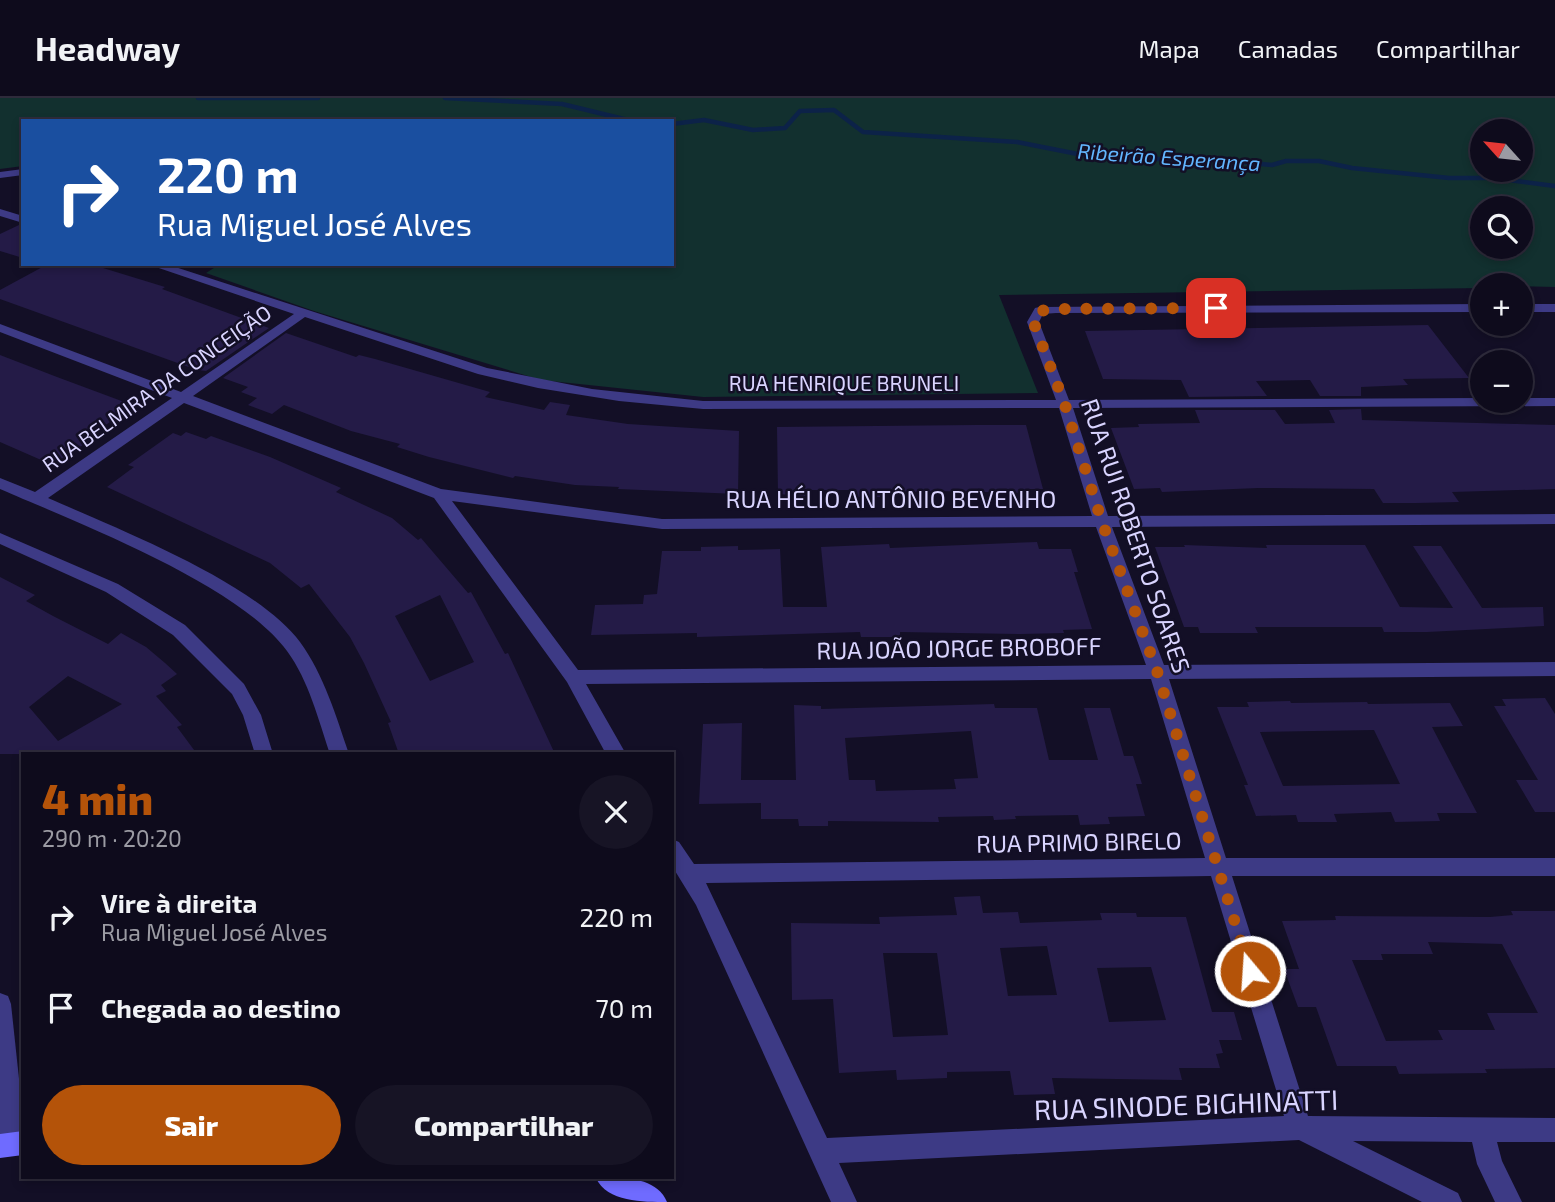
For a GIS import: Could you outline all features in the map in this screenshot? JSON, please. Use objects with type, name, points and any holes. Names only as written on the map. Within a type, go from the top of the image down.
[{"type":"street","points":[[0,175],[21,172]]},
{"type":"street","points":[[0,212],[21,219]]},
{"type":"street","name":"RUA HENRIQUE BRUNELI","points":[[159,266],[483,371],[538,385],[619,399],[703,405],[1555,402]]},
{"type":"street","points":[[181,274],[193,266]]},
{"type":"street","name":"RUA RUI ROBERTO SOARES","points":[[1300,1128],[1157,671],[1102,522],[1065,405],[1033,321],[1039,311],[1056,309],[1470,308]]},
{"type":"street","points":[[1533,308],[1555,308]]},
{"type":"street","name":"RUA BELMIRA DA CONCEIÇÃO","points":[[36,499],[302,314]]},
{"type":"street","points":[[0,328],[181,397]]},
{"type":"street","name":"RUA HÉLIO ANTÔNIO BEVENHO","points":[[181,397],[439,494],[662,524],[1555,519]]},
{"type":"street","points":[[0,483],[134,542],[233,594],[266,617],[293,647],[310,676],[338,752]]},
{"type":"street","points":[[439,494],[573,677],[615,752]]},
{"type":"street","points":[[0,538],[112,588],[179,629],[238,690],[251,715],[263,752]]},
{"type":"street","name":"RUA JOÃO JORGE BROBOFF","points":[[573,677],[1555,669]]},
{"type":"street","points":[[674,851],[703,898],[844,1202]]},
{"type":"street","name":"RUA PRIMO BIRELO","points":[[688,874],[1217,867],[1555,867]]},
{"type":"street","points":[[0,1004],[12,1144]]},
{"type":"street","points":[[1300,1128],[1449,1202]]},
{"type":"street","name":"RUA SINODE BIGHINATTI","points":[[820,1151],[1300,1128],[1555,1130]]},
{"type":"street","points":[[1482,1130],[1490,1164],[1509,1202]]},
{"type":"street","points":[[611,1179],[654,1202]]},
{"type":"green space","points":[[0,98],[1555,98],[1555,287],[1533,286],[1533,273],[1470,273],[1470,288],[999,295],[1038,393],[703,397],[541,380],[314,311],[206,273],[217,266],[674,266],[674,119],[21,119],[21,166],[0,169]]},
{"type":"building","points":[[21,225],[21,257],[0,251],[0,234]]},
{"type":"building","points":[[44,266],[97,266],[165,287],[162,289],[269,328],[206,371],[197,370],[0,299],[0,290]]},
{"type":"building","points":[[1428,325],[1469,378],[1403,379],[1408,385],[1361,387],[1361,396],[1320,396],[1310,380],[1256,381],[1267,396],[1189,397],[1181,380],[1103,379],[1085,331]]},
{"type":"building","points":[[286,333],[356,357],[359,355],[375,359],[490,392],[485,397],[544,410],[550,402],[570,405],[566,415],[628,424],[739,431],[738,494],[618,489],[619,487],[575,485],[515,476],[513,478],[397,447],[400,444],[351,431],[284,405],[272,414],[248,405],[257,398],[241,392],[248,387],[223,378]]},
{"type":"building","points":[[0,355],[135,406],[90,435],[95,437],[57,462],[52,460],[48,463],[0,442]]},
{"type":"building","points":[[1361,409],[1362,420],[1555,425],[1555,489],[1452,492],[1459,502],[1383,503],[1374,489],[1258,488],[1162,492],[1160,488],[1134,489],[1111,428],[1139,427],[1138,424],[1200,423],[1195,410],[1275,410],[1285,424],[1335,423],[1329,410]]},
{"type":"building","points":[[1026,425],[1043,489],[1027,489],[1028,493],[880,493],[880,497],[854,497],[853,490],[807,490],[807,496],[778,494],[777,427]]},
{"type":"building","points":[[186,432],[206,439],[211,436],[270,457],[341,488],[336,492],[392,518],[418,540],[421,538],[468,593],[471,592],[505,654],[508,653],[554,752],[398,752],[388,723],[391,722],[364,663],[350,637],[309,584],[301,588],[270,563],[107,487],[134,467],[128,465],[173,433],[181,436]],"holes":[[[440,595],[474,662],[430,681],[395,616]]]},
{"type":"building","points":[[1037,542],[1039,549],[1071,549],[1078,572],[1074,572],[1092,629],[1021,634],[900,632],[900,637],[861,637],[860,632],[697,637],[697,633],[591,635],[595,605],[643,604],[644,595],[657,594],[662,551],[701,551],[701,547],[738,546],[738,550],[780,549],[783,607],[827,607],[821,547],[889,544],[890,548]]},
{"type":"building","points":[[1184,545],[1267,548],[1266,545],[1365,545],[1400,607],[1453,608],[1413,546],[1441,546],[1482,608],[1543,607],[1544,626],[1427,632],[1384,632],[1382,627],[1255,627],[1258,633],[1200,633],[1198,627],[1184,627],[1155,547],[1185,547]]},
{"type":"building","points":[[0,577],[35,595],[26,601],[53,616],[108,644],[121,633],[146,647],[165,663],[177,674],[161,685],[166,691],[156,696],[182,725],[177,727],[196,752],[0,754]],"holes":[[[68,676],[122,704],[58,741],[29,707]]]},
{"type":"building","points":[[1545,698],[1555,714],[1555,812],[1535,812],[1516,780],[1538,780],[1494,706],[1506,706],[1502,699]]},
{"type":"building","points":[[1247,702],[1450,703],[1463,726],[1432,727],[1477,813],[1437,813],[1440,821],[1395,822],[1391,812],[1334,814],[1337,822],[1298,822],[1296,815],[1256,816],[1244,785],[1248,785],[1217,707],[1249,707]],"holes":[[[1374,730],[1400,784],[1283,786],[1260,732]]]},
{"type":"building","points":[[994,704],[995,708],[1037,708],[1049,760],[1098,760],[1084,708],[1110,708],[1124,756],[1133,756],[1142,784],[1136,784],[1145,816],[1108,817],[1110,824],[1080,825],[1078,815],[1015,816],[1016,819],[994,820],[993,816],[938,817],[939,822],[828,821],[828,826],[799,826],[798,819],[761,819],[761,803],[699,804],[703,724],[742,723],[741,780],[796,780],[794,705],[821,706],[821,709]],"holes":[[[971,731],[978,778],[954,779],[956,789],[876,791],[875,780],[849,780],[845,738]]]},
{"type":"building","points":[[980,896],[983,913],[1018,912],[1020,923],[1102,920],[1100,913],[1136,913],[1137,917],[1186,917],[1212,1012],[1234,1012],[1242,1040],[1219,1040],[1223,1053],[1216,1054],[1220,1068],[1179,1068],[1182,1080],[1052,1078],[1055,1094],[1014,1095],[1010,1071],[947,1072],[947,1078],[897,1080],[896,1070],[839,1073],[833,999],[792,1000],[791,923],[880,924],[879,917],[957,915],[954,897]],"holes":[[[1047,946],[1057,995],[1008,996],[1000,948]],[[883,953],[937,953],[948,1035],[893,1037]],[[1151,967],[1166,1020],[1109,1022],[1097,968]]]},
{"type":"building","points":[[1511,911],[1555,911],[1555,1068],[1485,1069],[1487,1073],[1399,1074],[1396,1066],[1337,1066],[1316,1007],[1298,1007],[1284,969],[1299,969],[1282,921],[1336,920],[1335,916],[1513,915]],"holes":[[[1428,942],[1502,944],[1538,1013],[1487,1013],[1495,1030],[1438,1030],[1443,1040],[1386,1041],[1352,960],[1383,960],[1381,954],[1433,954]]]},
{"type":"waterway","name":"Ribeirão Esperança","points":[[198,98],[318,98]]},
{"type":"waterway","name":"Ribeirão Esperança","points":[[445,98],[562,104],[624,119]]},
{"type":"waterway","name":"Ribeirão Esperança","points":[[674,124],[704,120],[753,130],[785,128],[800,111],[834,110],[863,132],[1017,142],[1098,158],[1217,160],[1272,165],[1286,161],[1319,161],[1352,168],[1449,178],[1493,178],[1555,186]]},
{"type":"route","points":[[1216,308],[1056,309],[1039,311],[1033,321],[1065,405],[1102,522],[1157,671],[1250,971]]}]
